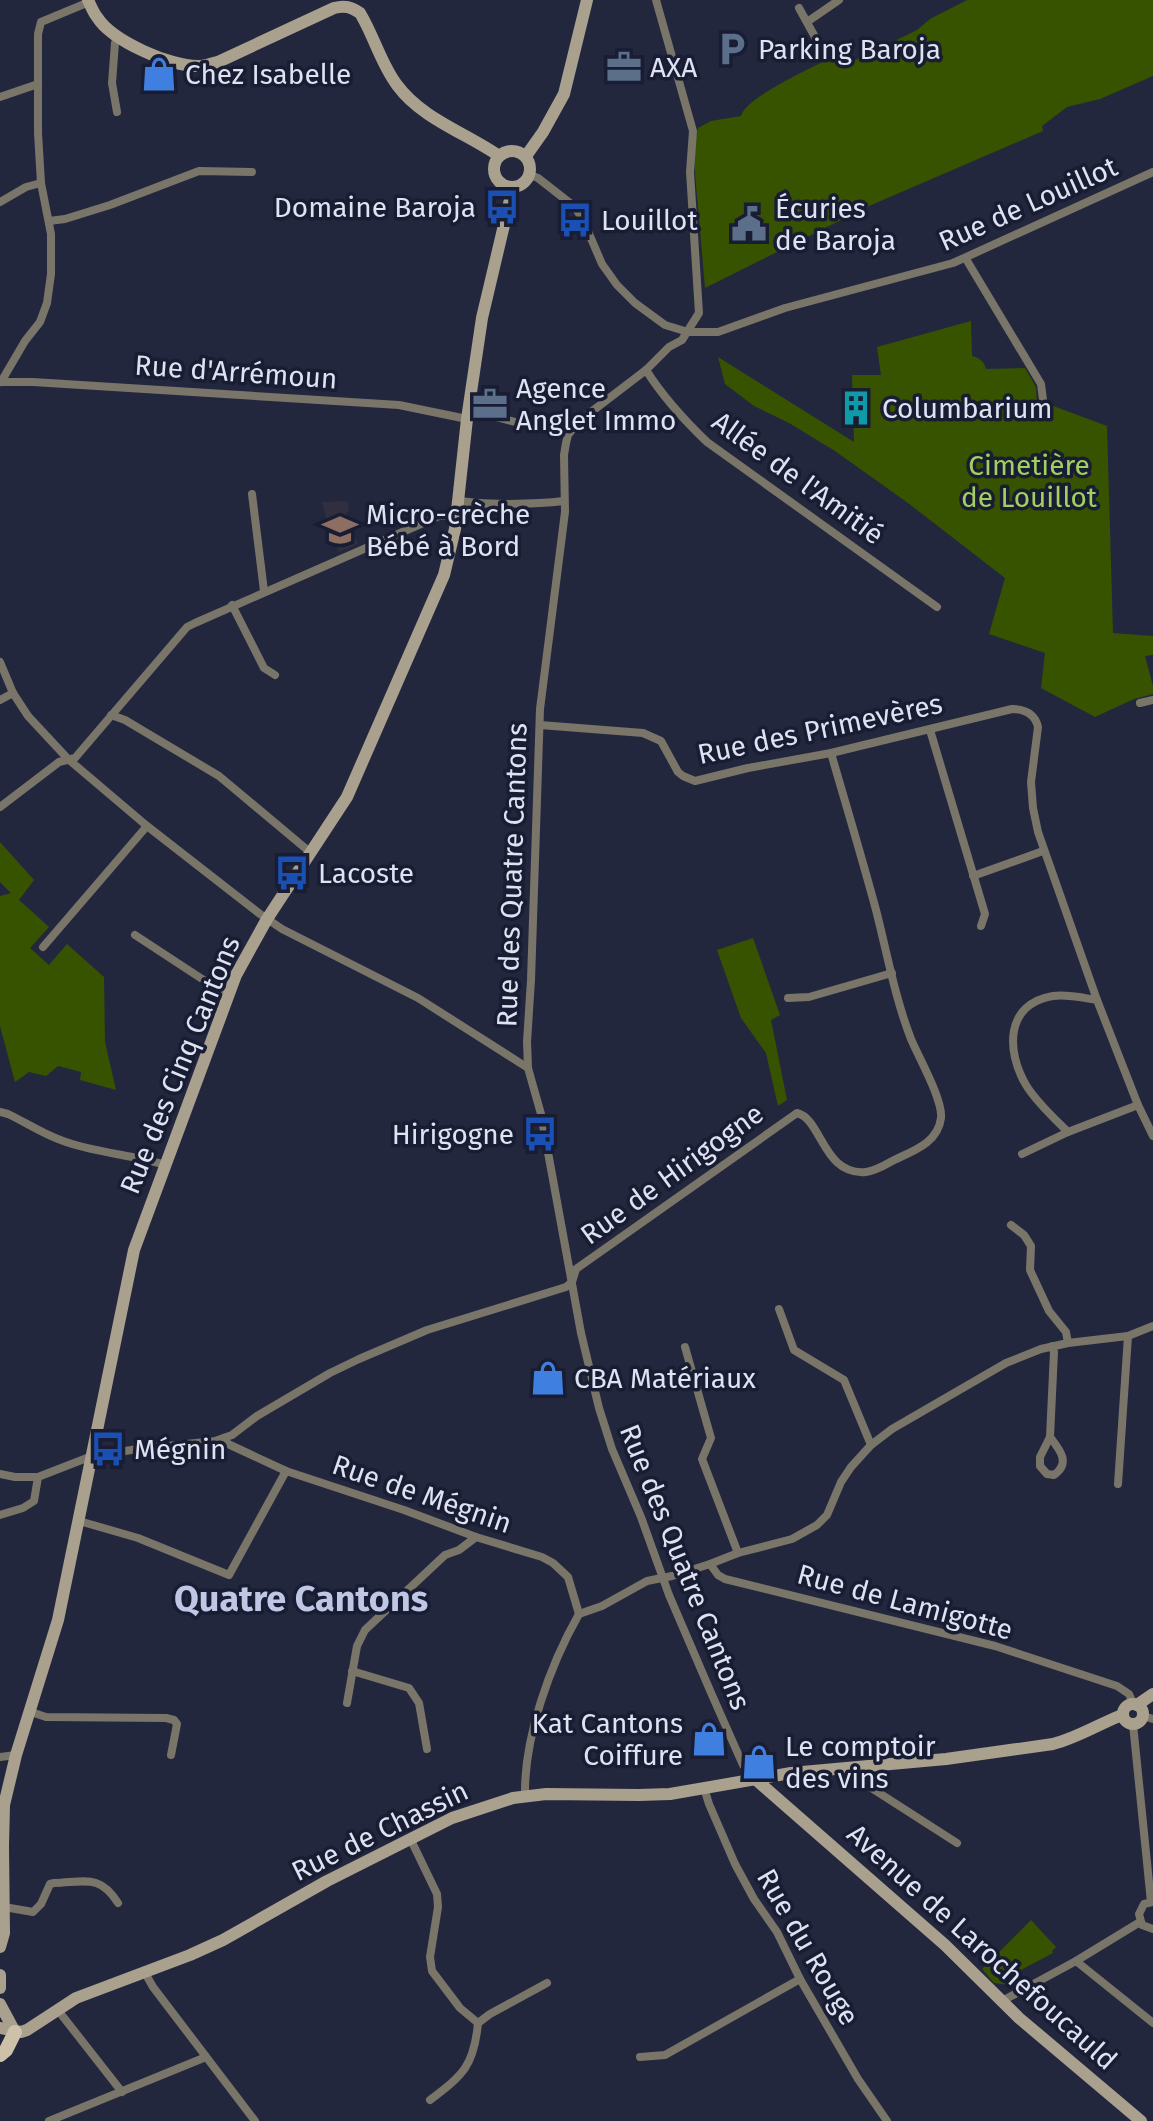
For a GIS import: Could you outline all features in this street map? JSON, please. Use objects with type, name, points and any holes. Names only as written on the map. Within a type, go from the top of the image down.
[{"type":"main road","points":[[0,2055],[6,2050],[7,2030]]},
{"type":"street","points":[[526,156],[564,94],[587,0]]},
{"type":"street","points":[[573,428],[646,370],[669,347],[682,340],[699,313],[690,172],[693,131],[656,0]]},
{"type":"street","points":[[807,22],[839,0]]},
{"type":"street","points":[[1,382],[40,322],[47,303],[51,274],[49,221],[41,183],[38,133],[38,34],[41,22],[89,1],[97,18],[118,37],[147,52],[199,66],[218,62],[334,8],[351,7],[360,13],[389,74],[407,97],[499,156]]},
{"type":"street","points":[[799,8],[820,46]]},
{"type":"street","points":[[115,43],[112,83],[117,112]]},
{"type":"street","points":[[0,97],[38,84]]},
{"type":"street","points":[[515,151],[526,156],[530,175],[523,184],[513,187],[497,179],[494,167],[504,152],[515,151]]},
{"type":"street","points":[[49,221],[110,205],[199,171],[252,172]]},
{"type":"street","name":"Rue de Louillot","points":[[688,332],[718,332],[785,308],[966,259],[1153,172]]},
{"type":"street","points":[[530,175],[575,207],[602,264],[635,303],[665,325],[688,332]]},
{"type":"street","points":[[0,202],[26,187],[41,183]]},
{"type":"street","name":"Rue des Cinq Cantons","points":[[0,1947],[4,1933],[2,1806],[58,1620],[134,1250],[236,975],[267,919],[347,797],[444,575],[455,529],[482,318],[513,187]]},
{"type":"street","points":[[966,259],[1034,370],[1041,384],[1043,400]]},
{"type":"street","name":"Allée de l'Amitié","points":[[646,370],[660,393],[707,442],[937,607]]},
{"type":"street","name":"Rue d'Arrémoun","points":[[1,382],[399,405],[573,428]]},
{"type":"street","name":"Rue des Quatre Cantons","points":[[573,428],[564,455],[565,512],[540,725],[528,1068],[541,1114],[581,1333],[606,1431],[662,1578],[743,1765],[754,1778]]},
{"type":"street","points":[[252,494],[264,591]]},
{"type":"street","points":[[457,500],[514,503],[564,501]]},
{"type":"street","points":[[0,807],[59,762],[75,758],[187,627],[439,516],[456,516]]},
{"type":"street","points":[[232,605],[264,668],[275,675]]},
{"type":"street","points":[[0,662],[13,693],[28,716],[68,759],[147,826],[267,919],[329,955],[418,998],[528,1068]]},
{"type":"street","points":[[0,700],[13,693]]},
{"type":"street","points":[[1140,703],[1153,700]]},
{"type":"street","name":"Rue des Primevères","points":[[540,725],[643,733],[655,737],[665,747],[678,772],[695,781],[831,753],[1012,709],[1024,710],[1037,723],[1031,796],[1043,851]]},
{"type":"street","points":[[111,715],[125,720],[219,776],[311,853]]},
{"type":"street","points":[[930,730],[985,914],[981,926]]},
{"type":"street","name":"Rue de Hirigogne","points":[[38,1477],[92,1456],[224,1438],[330,1373],[375,1352],[427,1330],[566,1287],[572,1282],[576,1269],[793,1115],[806,1117],[833,1158],[854,1171],[875,1170],[931,1139],[940,1122],[939,1103],[905,1025],[831,753]]},
{"type":"street","points":[[43,947],[147,826]]},
{"type":"street","points":[[973,876],[1043,851],[1097,1000],[1153,1135]]},
{"type":"street","points":[[135,935],[228,996]]},
{"type":"street","points":[[788,998],[809,997],[892,973]]},
{"type":"street","points":[[1068,1132],[1027,1087],[1016,1065],[1012,1044],[1014,1024],[1037,1001],[1053,996],[1069,995],[1097,1000]]},
{"type":"street","points":[[1022,1154],[1138,1105]]},
{"type":"street","points":[[0,1112],[64,1142],[166,1165]]},
{"type":"street","points":[[1011,1225],[1024,1235],[1031,1246],[1030,1270],[1049,1311],[1066,1332],[1068,1343]]},
{"type":"street","points":[[779,1309],[794,1350],[844,1380],[871,1445]]},
{"type":"street","points":[[525,1795],[527,1755],[534,1728],[564,1644],[579,1614],[602,1606],[647,1581],[792,1539],[817,1525],[827,1515],[851,1467],[871,1445],[892,1429],[1023,1354],[1068,1343],[1128,1336],[1153,1326]]},
{"type":"street","points":[[1118,1484],[1128,1336]]},
{"type":"street","points":[[1050,1437],[1052,1346]]},
{"type":"street","points":[[685,1347],[711,1438],[702,1459],[738,1553]]},
{"type":"street","name":"Rue de Mégnin","points":[[224,1438],[228,1444],[286,1471],[542,1557],[568,1577],[579,1614]]},
{"type":"street","points":[[79,1521],[138,1538],[229,1575],[286,1471]]},
{"type":"street","points":[[0,1474],[38,1477],[34,1501],[0,1515]]},
{"type":"street","points":[[347,1703],[357,1646],[365,1630],[445,1555],[459,1550],[476,1537]]},
{"type":"street","name":"Rue de Lamigotte","points":[[710,1564],[725,1579],[995,1646],[1117,1686],[1129,1694],[1140,1713]]},
{"type":"street","points":[[352,1671],[409,1688],[419,1703],[427,1749]]},
{"type":"street","points":[[1153,1694],[1140,1713],[1152,1902],[1141,1907],[1139,1914],[1140,1922],[1153,1929]]},
{"type":"street","name":"Rue de Chassin","points":[[7,2030],[27,2030],[91,1991],[223,1940],[282,1905],[452,1818],[525,1795],[684,1792],[754,1778],[946,1759],[1053,1744],[1069,1740],[1122,1715],[1125,1707],[1140,1713]]},
{"type":"street","points":[[31,1712],[46,1717],[174,1720],[177,1724],[171,1755]]},
{"type":"street","points":[[0,1757],[16,1755]]},
{"type":"street","points":[[846,1768],[851,1775],[957,1843]]},
{"type":"street","name":"Avenue de Larochefoucauld","points":[[754,1778],[945,1945],[1019,2018],[1141,2121]]},
{"type":"street","name":"Rue du Rouge","points":[[704,1788],[735,1864],[754,1899],[777,1932],[800,1979],[858,2079],[887,2121]]},
{"type":"street","points":[[410,1838],[437,1894],[438,1907],[430,1957],[432,1971],[460,2008],[478,2023]]},
{"type":"street","points":[[4,1907],[33,1912],[41,1904],[50,1884],[62,1882],[102,1884],[118,1903]]},
{"type":"street","points":[[1002,2001],[1140,1922]]},
{"type":"street","points":[[1076,1961],[1153,2023]]},
{"type":"street","points":[[144,1971],[255,2121]]},
{"type":"street","points":[[0,1975],[0,1988]]},
{"type":"street","points":[[640,2057],[665,2055],[800,1979]]},
{"type":"street","points":[[430,2100],[458,2078],[471,2060],[478,2023],[547,1983]]},
{"type":"street","points":[[0,2004],[7,2030]]},
{"type":"street","points":[[57,2009],[122,2092]]},
{"type":"street","points":[[49,2121],[206,2057]]},
{"type":"shaded area","name":"Micro-crèche Bébé à Bord","points":[[348,501],[345,519],[358,544],[339,552],[322,502]]},
{"type":"green space","points":[[967,0],[1153,0],[1153,76],[1100,99],[1067,107],[1042,126],[1043,131],[869,206],[705,288],[693,150],[698,128],[711,121],[741,116],[755,100],[796,75],[833,57],[841,67],[917,30],[930,19]]},
{"type":"green space","name":"Cimetière de Louillot","points":[[971,321],[972,356],[981,360],[986,369],[1025,368],[1036,387],[1037,405],[1048,404],[1107,426],[1113,633],[1153,636],[1153,655],[1145,656],[1153,694],[1095,717],[1041,688],[1045,653],[989,634],[1005,578],[835,451],[754,406],[725,384],[718,357],[854,442],[852,375],[881,375],[877,347]]},
{"type":"green space","points":[[0,842],[34,880],[19,900],[49,927],[30,948],[49,965],[67,944],[104,977],[105,1042],[116,1090],[80,1080],[81,1072],[58,1066],[46,1076],[29,1072],[15,1082],[0,1026],[0,896],[11,893],[0,882]]},
{"type":"green space","points":[[753,938],[780,1015],[771,1020],[787,1100],[778,1106],[766,1053],[741,1018],[717,950]]},
{"type":"green space","points":[[1031,1920],[1056,1947],[1053,1953],[1013,1974],[1017,1982],[1009,1985],[994,1983],[982,1969]]},
{"type":"place","name":"Parking Baroja","points":[[732,49]]},
{"type":"place","name":"AXA","points":[[624,67]]},
{"type":"place","name":"Chez Isabelle","points":[[159,74]]},
{"type":"place","name":"Domaine Baroja","points":[[502,207]]},
{"type":"place","name":"Louillot","points":[[575,220]]},
{"type":"place","name":"Écuries de Baroja","points":[[749,224]]},
{"type":"place","name":"Agence Anglet Immo","points":[[490,404]]},
{"type":"place","name":"Columbarium","points":[[856,408]]},
{"type":"place","name":"Micro-crèche Bébé à Bord","points":[[340,530]]},
{"type":"place","name":"Lacoste","points":[[292,873]]},
{"type":"place","name":"Hirigogne","points":[[540,1134]]},
{"type":"place","name":"CBA Matériaux","points":[[548,1378]]},
{"type":"place","name":"Mégnin","points":[[108,1449]]},
{"type":"place","name":"Kat Cantons Coiffure","points":[[709,1739]]},
{"type":"place","name":"Le comptoir des vins","points":[[759,1762]]},
{"type":"district","name":"Quatre Cantons","points":[[301,1599]]}]
